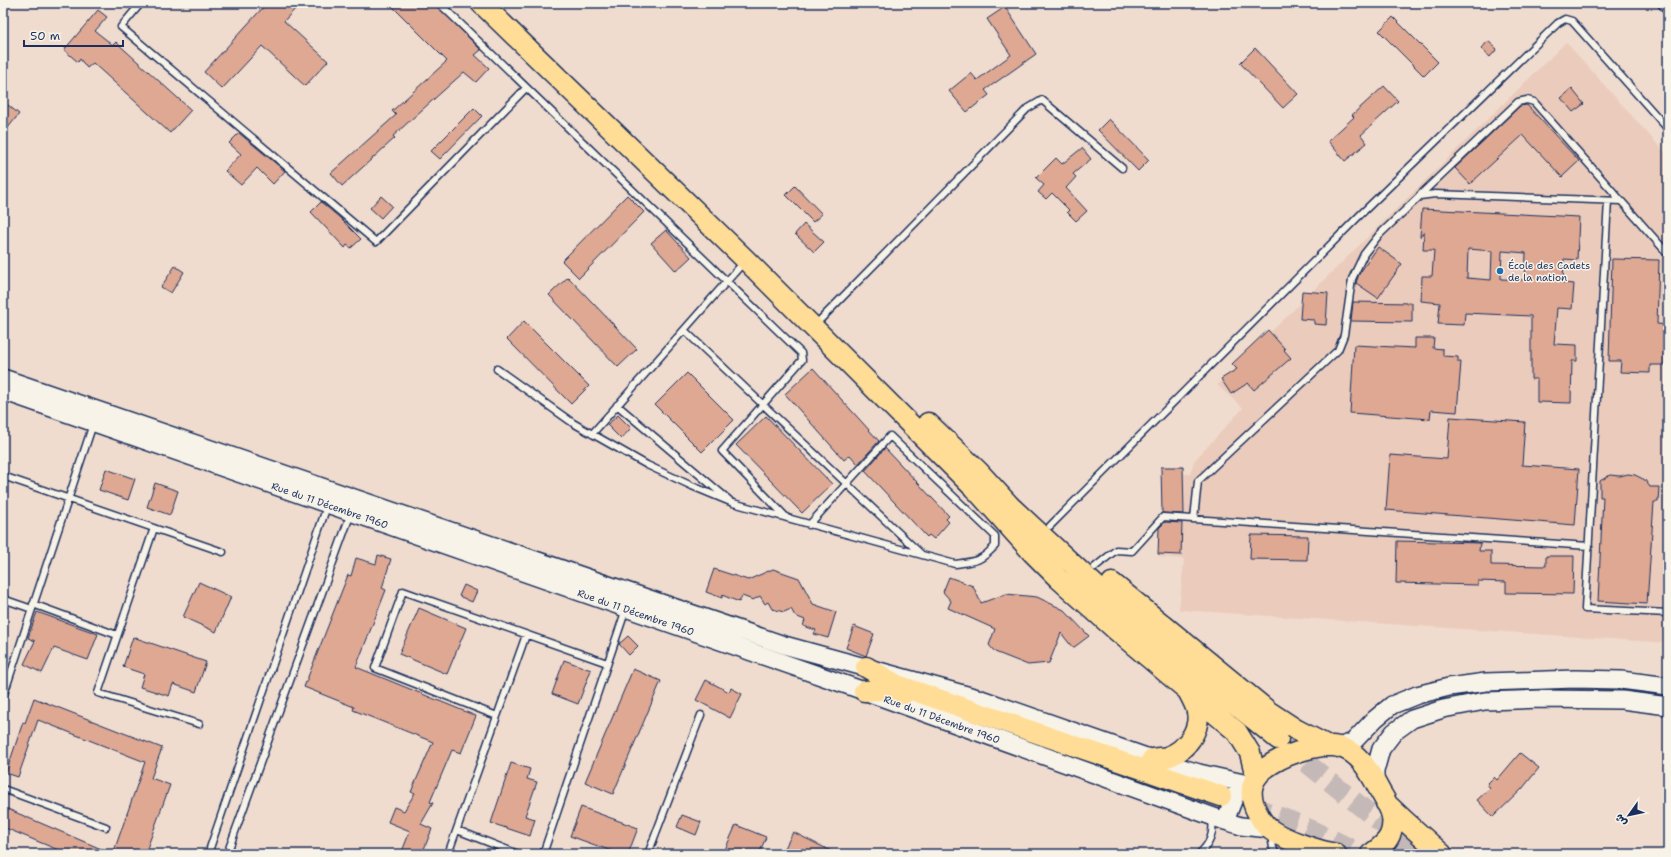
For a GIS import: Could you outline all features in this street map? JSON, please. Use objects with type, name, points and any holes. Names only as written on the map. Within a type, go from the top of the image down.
[{"type":"main road","points":[[481,3],[746,260],[978,492],[1032,552],[1081,600],[1236,732],[1250,753],[1249,782],[1251,796],[1261,820],[1279,835],[1331,853]]},
{"type":"main road","points":[[493,3],[979,472],[1010,506],[1139,626],[1275,742],[1126,623],[1012,514],[978,492]]},
{"type":"main road","name":"Rue du 11 Décembre 1960","points":[[3,378],[784,645],[981,699],[1152,759],[1199,773],[1249,782]]},
{"type":"main road","name":"Rue du 11 Décembre 1960","points":[[3,391],[864,691]]},
{"type":"main road","points":[[979,472],[1019,500],[1050,526],[1110,582],[1268,711],[1297,730],[1333,746],[1348,750],[1359,759],[1375,782],[1392,817],[1390,835],[1379,849],[1370,854]]},
{"type":"main road","points":[[866,667],[886,680],[903,687],[1219,810],[1241,826],[1270,829]]},
{"type":"main road","points":[[1219,810],[1266,767],[1278,760],[1301,751],[1352,742],[1375,719],[1392,706],[1417,695],[1449,687],[1486,682],[1575,679],[1621,680],[1668,686]]},
{"type":"main road","points":[[1152,759],[1166,757],[1177,752],[1185,746],[1191,738],[1197,719],[1197,709],[1187,690]]},
{"type":"main road","points":[[864,691],[886,691],[904,694],[1219,810]]},
{"type":"main road","points":[[1375,782],[1375,771],[1381,749],[1394,732],[1412,719],[1443,709],[1485,702],[1542,699],[1622,700],[1668,706]]},
{"type":"main road","points":[[1386,802],[1442,854]]},
{"type":"street","points":[[1664,3],[1668,7]]},
{"type":"lane","points":[[141,3],[121,27],[376,242],[526,88]]},
{"type":"lane","points":[[438,3],[801,353],[802,360],[722,451],[789,519]]},
{"type":"lane","points":[[1050,526],[1355,220],[1558,23],[1566,19],[1572,21],[1668,128]]},
{"type":"lane","points":[[821,319],[1027,109],[1042,100],[1122,168]]},
{"type":"lane","points":[[1194,519],[1198,481],[1338,350],[1344,335],[1352,278],[1364,254],[1379,235],[1518,102],[1528,100],[1534,102],[1668,254]]},
{"type":"lane","points":[[1420,196],[1435,194],[1621,201]]},
{"type":"lane","points":[[1608,201],[1585,609],[1668,613]]},
{"type":"lane","points":[[592,434],[746,260]]},
{"type":"lane","points":[[684,330],[922,555]]},
{"type":"lane","points":[[497,368],[573,423],[592,434],[647,465],[733,503],[809,525],[955,564],[978,561],[995,546],[995,536],[890,436],[809,525]]},
{"type":"lane","points":[[617,405],[733,503]]},
{"type":"lane","points":[[3,697],[94,423]]},
{"type":"lane","points":[[3,476],[223,552]]},
{"type":"lane","points":[[208,854],[323,522],[327,504]]},
{"type":"lane","points":[[227,854],[351,513]]},
{"type":"lane","points":[[1095,568],[1116,550],[1132,551],[1163,517],[1589,546]]},
{"type":"lane","points":[[154,528],[98,692],[199,724]]},
{"type":"lane","points":[[497,716],[375,668],[403,591],[607,663]]},
{"type":"lane","points":[[3,599],[33,607],[117,635]]},
{"type":"lane","points":[[543,854],[626,609]]},
{"type":"lane","points":[[448,854],[526,635]]},
{"type":"lane","points":[[648,854],[701,715]]},
{"type":"lane","points":[[3,789],[106,827]]},
{"type":"lane","points":[[1199,854],[1211,840],[1219,810]]},
{"type":"lane","points":[[1270,829],[1273,848],[1276,854]]},
{"type":"lane","points":[[457,830],[518,854]]},
{"type":"shaded area","name":"École des Cadets de la nation","points":[[1566,42],[1668,156],[1668,643],[1179,610],[1184,559],[1160,557],[1166,473],[1190,474],[1194,461],[1243,408],[1217,385]]},
{"type":"building","points":[[267,3],[290,3],[296,8],[284,21],[328,61],[305,86],[262,46],[222,89],[204,72]]},
{"type":"building","points":[[389,3],[434,3],[481,50],[475,55],[489,68],[476,82],[464,72],[393,136],[395,138],[342,186],[331,173],[396,115],[392,111],[447,61]]},
{"type":"building","points":[[1005,7],[1036,54],[985,90],[989,95],[967,112],[949,91],[971,73],[977,80],[1011,55],[987,19]]},
{"type":"building","points":[[98,10],[107,17],[95,31],[113,45],[116,42],[191,110],[170,133],[93,63],[87,68],[80,59],[78,62],[64,50]]},
{"type":"building","points":[[1393,17],[1438,62],[1424,76],[1379,31]]},
{"type":"building","points":[[1488,41],[1497,49],[1490,57],[1481,49]]},
{"type":"building","points":[[1255,48],[1298,94],[1283,108],[1240,63]]},
{"type":"building","points":[[1384,86],[1398,101],[1361,135],[1367,143],[1345,161],[1328,141],[1354,117],[1352,115]]},
{"type":"building","points":[[1572,89],[1584,104],[1573,112],[1561,98]]},
{"type":"building","points":[[3,101],[19,114],[3,134]]},
{"type":"building","points":[[1527,105],[1579,161],[1562,177],[1523,135],[1470,184],[1455,168],[1520,106]]},
{"type":"building","points":[[474,108],[482,116],[440,159],[431,151]]},
{"type":"building","points":[[1109,119],[1149,160],[1138,171],[1098,130]]},
{"type":"building","points":[[239,133],[285,171],[273,184],[257,168],[241,185],[225,171],[241,154],[229,143]]},
{"type":"building","points":[[1082,148],[1091,159],[1073,174],[1076,177],[1066,188],[1087,211],[1076,221],[1067,212],[1069,210],[1052,193],[1046,199],[1038,192],[1044,185],[1036,178],[1056,158],[1062,164]]},
{"type":"building","points":[[795,186],[822,214],[813,222],[786,195]]},
{"type":"building","points":[[627,195],[644,212],[579,278],[562,261]]},
{"type":"building","points":[[381,196],[392,206],[381,218],[370,208]]},
{"type":"building","points":[[321,202],[361,239],[351,248],[347,245],[345,248],[311,212]]},
{"type":"building","points":[[1422,209],[1579,217],[1577,260],[1564,259],[1563,283],[1574,284],[1572,309],[1557,308],[1554,344],[1577,345],[1577,361],[1572,361],[1571,403],[1537,402],[1537,379],[1531,379],[1531,316],[1465,313],[1464,325],[1438,324],[1440,303],[1421,301],[1422,276],[1432,276],[1434,250],[1423,250],[1424,232],[1420,237]],"holes":[[[1468,249],[1492,251],[1491,280],[1467,278]],[[1502,251],[1526,253],[1525,280],[1501,279]]]},
{"type":"building","points":[[804,224],[824,242],[814,252],[795,234]]},
{"type":"building","points":[[666,230],[691,257],[676,271],[651,243]]},
{"type":"building","points":[[1378,247],[1402,264],[1378,298],[1356,283],[1359,274]]},
{"type":"building","points":[[1612,259],[1659,260],[1657,324],[1668,325],[1668,365],[1650,365],[1650,373],[1620,372],[1621,361],[1609,361]]},
{"type":"building","points":[[175,266],[184,272],[171,293],[161,287]]},
{"type":"building","points":[[568,277],[637,349],[618,367],[549,295]]},
{"type":"building","points":[[1302,291],[1328,293],[1326,325],[1314,324],[1314,320],[1300,319]]},
{"type":"building","points":[[1353,302],[1412,303],[1412,322],[1351,321]]},
{"type":"building","points":[[524,321],[589,386],[571,404],[507,339]]},
{"type":"building","points":[[1268,330],[1291,358],[1254,390],[1248,383],[1231,394],[1221,379],[1237,369],[1232,364]]},
{"type":"building","points":[[1415,338],[1434,338],[1433,348],[1443,349],[1443,356],[1458,357],[1458,362],[1461,362],[1457,412],[1431,410],[1430,419],[1350,413],[1354,345],[1415,348]]},
{"type":"building","points":[[813,368],[879,441],[858,464],[850,455],[844,460],[785,394]]},
{"type":"building","points":[[687,373],[734,420],[702,452],[655,405]]},
{"type":"building","points":[[618,415],[631,428],[621,439],[607,425]]},
{"type":"building","points":[[766,416],[832,484],[802,513],[736,445]]},
{"type":"building","points":[[1450,417],[1525,422],[1522,465],[1579,469],[1575,525],[1386,510],[1390,455],[1447,459]]},
{"type":"building","points":[[885,448],[949,516],[946,519],[949,522],[934,539],[929,535],[927,537],[865,471]]},
{"type":"building","points":[[1161,467],[1183,467],[1184,514],[1162,513]]},
{"type":"building","points":[[106,469],[135,479],[128,500],[99,490]]},
{"type":"building","points":[[1628,474],[1635,475],[1645,480],[1650,487],[1659,487],[1658,502],[1654,502],[1647,604],[1598,601],[1603,497],[1600,497],[1600,481],[1610,475],[1620,476]]},
{"type":"building","points":[[155,483],[178,491],[170,515],[147,507]]},
{"type":"building","points":[[1165,522],[1182,523],[1181,555],[1158,554],[1159,528]]},
{"type":"building","points":[[1251,535],[1308,536],[1307,560],[1250,559]]},
{"type":"building","points":[[1397,541],[1480,543],[1479,551],[1491,551],[1491,565],[1546,566],[1546,556],[1574,556],[1573,594],[1506,593],[1506,582],[1478,581],[1478,585],[1396,583]]},
{"type":"building","points":[[378,555],[391,559],[382,588],[386,590],[356,667],[476,716],[461,753],[452,750],[430,802],[433,803],[421,824],[432,829],[422,854],[401,854],[410,831],[388,822],[394,807],[404,811],[415,793],[411,792],[433,742],[353,710],[354,707],[304,687],[348,575],[351,576],[356,558],[376,564]]},
{"type":"building","points":[[714,569],[748,580],[773,569],[799,578],[813,604],[836,612],[828,638],[814,634],[816,630],[803,626],[805,620],[795,616],[791,609],[784,612],[772,609],[768,602],[765,604],[760,596],[753,600],[742,596],[739,602],[722,595],[722,598],[706,592]]},
{"type":"building","points":[[949,577],[973,586],[981,603],[1006,594],[1037,597],[1064,610],[1089,636],[1073,648],[1061,633],[1049,663],[1028,665],[995,652],[989,645],[995,629],[948,608],[951,601],[943,592]]},
{"type":"building","points":[[199,582],[231,597],[216,632],[183,617]]},
{"type":"building","points":[[464,585],[477,591],[472,602],[459,596]]},
{"type":"building","points":[[419,608],[466,628],[447,674],[399,654]]},
{"type":"building","points":[[37,612],[98,634],[88,660],[54,648],[42,673],[24,664],[35,641],[28,638]]},
{"type":"building","points":[[854,626],[874,634],[866,656],[846,648]]},
{"type":"building","points":[[628,636],[638,646],[629,655],[619,644]]},
{"type":"building","points":[[133,637],[206,662],[196,692],[173,684],[169,696],[140,687],[144,674],[123,667]]},
{"type":"building","points":[[564,660],[591,670],[578,704],[552,694]]},
{"type":"building","points":[[633,669],[661,681],[613,794],[585,782]]},
{"type":"building","points":[[706,680],[729,692],[731,688],[742,694],[730,718],[696,700]]},
{"type":"building","points":[[34,698],[162,748],[151,778],[170,785],[145,854],[113,854],[145,762],[38,720],[18,777],[6,773],[23,722],[25,723]]},
{"type":"building","points":[[1520,753],[1539,768],[1522,789],[1493,817],[1477,800],[1490,788],[1487,784],[1494,777],[1497,780]]},
{"type":"building","points":[[511,763],[530,769],[527,779],[537,782],[525,816],[535,819],[530,836],[491,823]]},
{"type":"building","points":[[3,807],[113,854],[68,854],[3,827]]},
{"type":"building","points":[[581,807],[638,828],[628,854],[620,854],[570,836]]},
{"type":"building","points":[[682,815],[701,822],[696,835],[677,827]]},
{"type":"building","points":[[736,825],[766,837],[759,854],[723,854]]},
{"type":"building","points":[[793,832],[837,854],[782,854]]},
{"type":"tunnel","points":[[1283,744],[1420,854]]},
{"type":"tunnel","points":[[1221,796],[1292,822],[1360,854]]},
{"type":"place","name":"École des Cadets de la nation","points":[[1500,271]]}]
